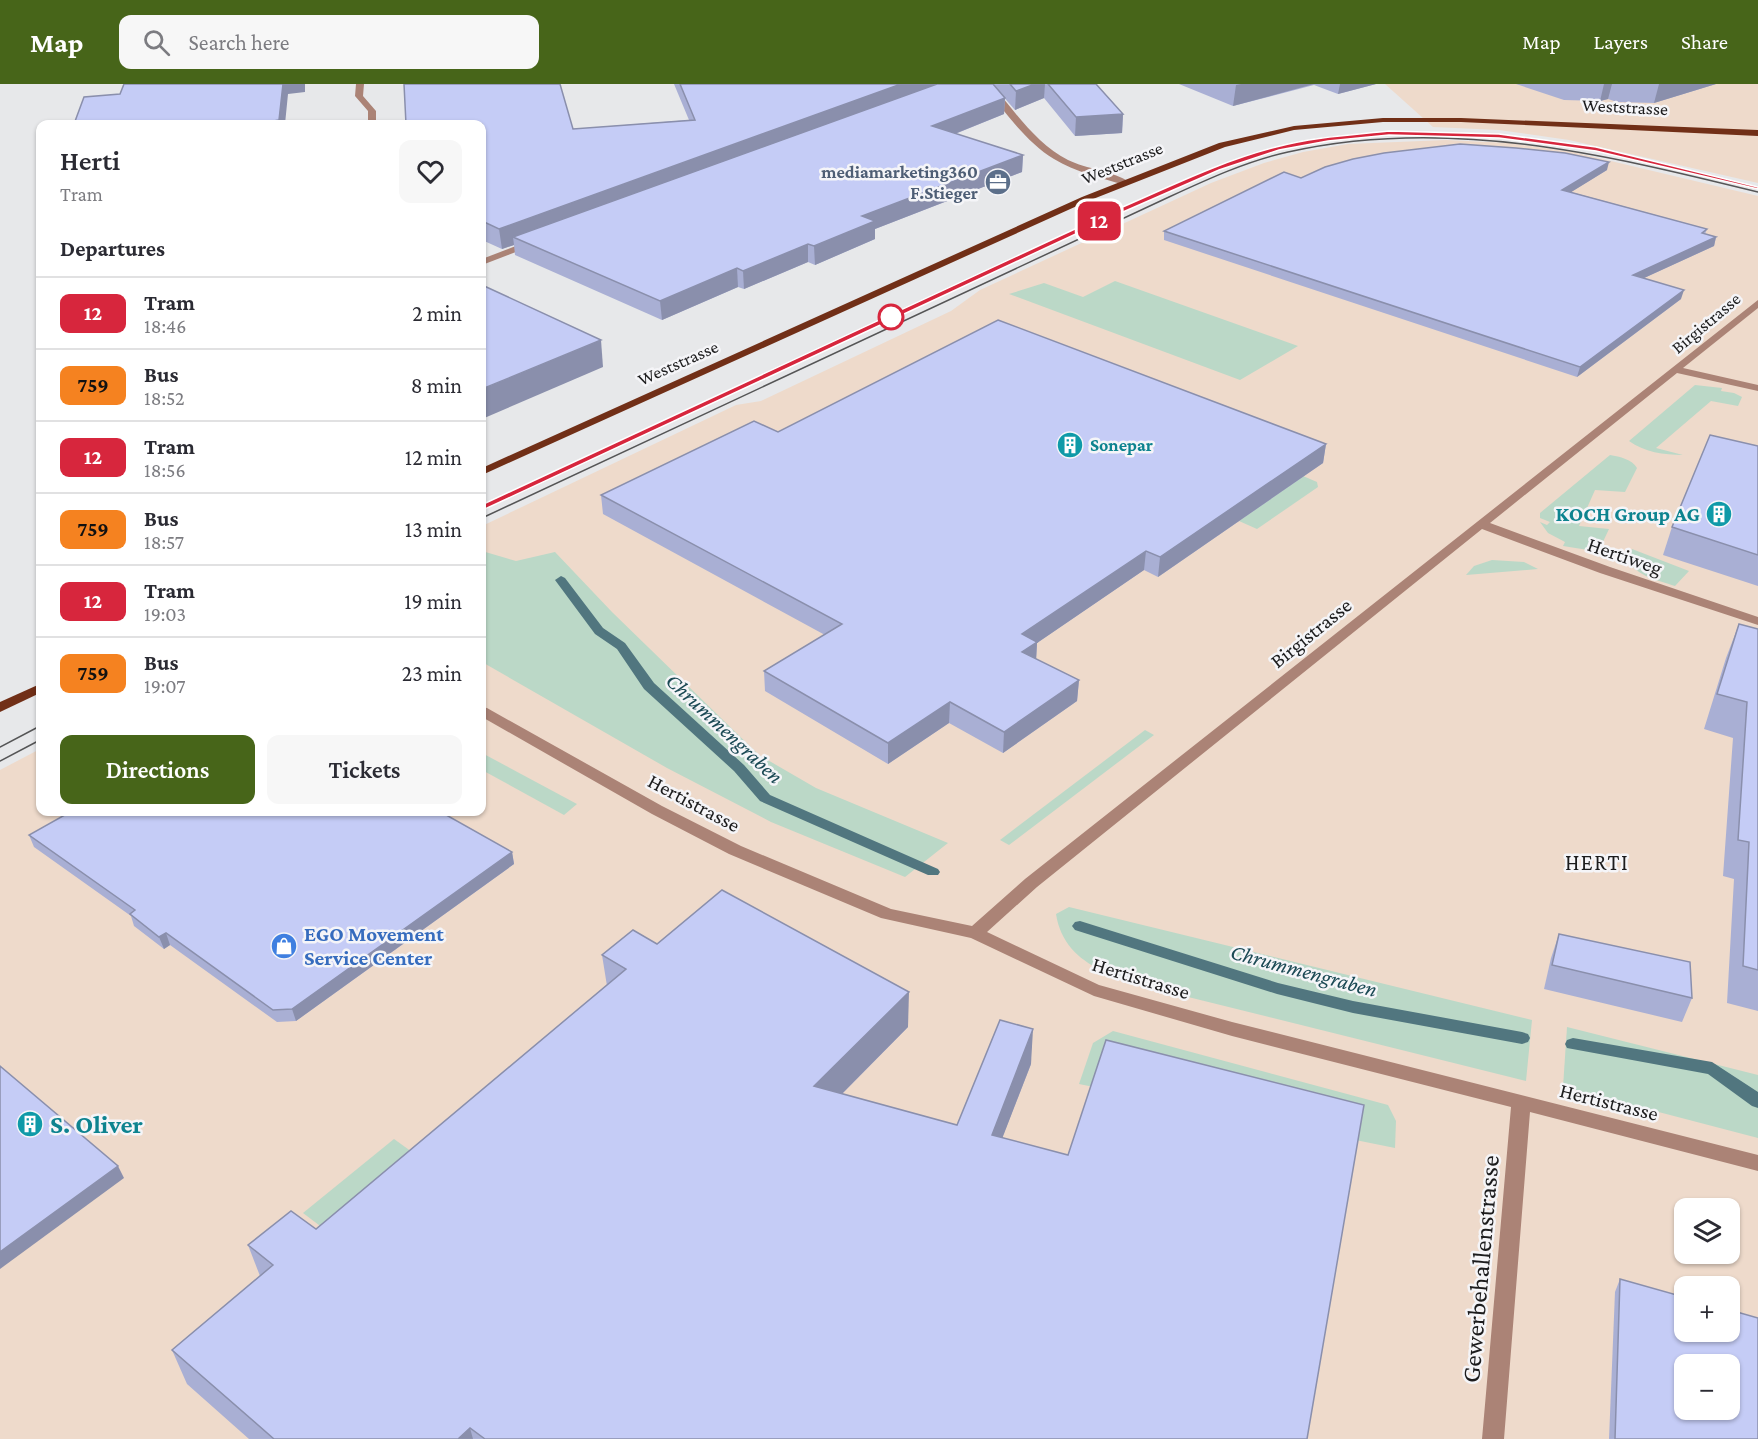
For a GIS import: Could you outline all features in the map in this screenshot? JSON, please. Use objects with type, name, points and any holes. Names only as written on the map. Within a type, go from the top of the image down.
[{"type":"main road","name":"Weststrasse","points":[[486,470],[1125,182],[1222,145],[1294,128],[1383,120],[1461,120],[1758,133]]},
{"type":"main road","points":[[0,708],[36,690]]},
{"type":"street","points":[[360,84],[359,96],[372,111],[372,120]]},
{"type":"street","points":[[984,84],[1054,156],[1080,168],[1125,182]]},
{"type":"street","points":[[486,261],[542,240]]},
{"type":"street","name":"Birgistrasse","points":[[975,933],[1031,883],[1758,303]]},
{"type":"street","name":"Birgistrasse","points":[[1676,370],[1758,388]]},
{"type":"street","name":"Hertiweg","points":[[1480,524],[1605,570],[1758,621]]},
{"type":"street","name":"Hertistrasse","points":[[486,713],[657,810],[735,850],[887,914],[975,933],[1094,990],[1232,1029],[1521,1104],[1758,1162]]},
{"type":"street","name":"Gewerbehallenstrasse","points":[[1493,1439],[1521,1104]]},
{"type":"shaded area","points":[[1385,84],[1758,84],[1758,183],[1569,140],[1499,130],[1433,127]]},
{"type":"shaded area","points":[[1446,140],[1509,143],[1573,152],[1758,196],[1758,1439],[0,1439],[0,770],[36,751],[36,816],[486,816],[486,524],[736,405],[761,401],[951,311],[980,290],[1211,183],[1264,163],[1303,152],[1348,144]]},
{"type":"green space","points":[[1115,281],[1298,346],[1240,380],[1009,294],[1044,283],[1083,297]]},
{"type":"green space","points":[[1695,385],[1722,388],[1721,391],[1742,397],[1738,406],[1711,401],[1656,448],[1683,455],[1654,452],[1629,441]]},
{"type":"green space","points":[[1610,455],[1629,460],[1637,468],[1625,492],[1595,490],[1579,526],[1609,529],[1601,546],[1588,550],[1563,546],[1565,542],[1548,533],[1540,522],[1547,525],[1550,522],[1540,518],[1540,513]]},
{"type":"green space","points":[[1303,476],[1317,482],[1318,487],[1257,529],[1239,521]]},
{"type":"green space","points":[[1632,549],[1689,571],[1675,586],[1655,580],[1637,571],[1628,561]]},
{"type":"green space","points":[[486,552],[516,561],[555,552],[612,612],[759,755],[816,788],[948,843],[905,877],[771,822],[667,768],[486,664]]},
{"type":"green space","points":[[1492,560],[1524,562],[1538,569],[1466,575],[1474,566]]},
{"type":"green space","points":[[1145,730],[1154,735],[1009,845],[1000,840]]},
{"type":"green space","points":[[486,755],[577,804],[564,815],[486,772]]},
{"type":"green space","points":[[1069,907],[1532,1020],[1526,1081],[1172,993],[1117,977],[1100,970],[1071,948],[1062,933],[1056,914]]},
{"type":"green space","points":[[1567,1027],[1758,1075],[1758,1138],[1563,1087]]},
{"type":"green space","points":[[1113,1031],[1388,1105],[1396,1121],[1395,1148],[1079,1084],[1093,1043]]},
{"type":"green space","points":[[394,1139],[437,1170],[348,1247],[303,1213]]},
{"type":"building","points":[[124,84],[283,84],[279,120],[75,120],[84,97],[120,94]]},
{"type":"building","points":[[404,84],[560,84],[573,129],[695,120],[680,84],[901,84],[499,229],[486,223],[486,120],[406,120]]},
{"type":"building","points":[[937,84],[993,84],[1005,98],[932,126],[1023,155],[862,216],[875,221],[814,246],[808,244],[743,271],[737,268],[660,301],[513,237]]},
{"type":"building","points":[[1010,84],[1035,84],[1016,91]]},
{"type":"building","points":[[1048,84],[1096,84],[1123,114],[1076,117]]},
{"type":"building","points":[[1460,144],[1565,153],[1609,162],[1562,190],[1707,229],[1702,233],[1716,237],[1633,275],[1684,290],[1580,367],[1164,231],[1284,172],[1301,178],[1325,167],[1353,159]]},
{"type":"building","points":[[486,287],[601,340],[486,387]]},
{"type":"building","points":[[998,320],[1326,444],[1160,557],[1146,551],[1022,634],[1037,642],[1022,652],[1079,680],[1004,732],[950,702],[888,743],[764,671],[842,624],[601,495],[754,421],[778,432]]},
{"type":"building","name":"KOCH Group AG","points":[[1710,435],[1758,446],[1758,555],[1672,527]]},
{"type":"building","points":[[1739,624],[1758,629],[1758,970],[1743,966],[1749,842],[1738,840],[1747,702],[1717,694]]},
{"type":"building","points":[[63,816],[448,816],[512,852],[292,1009],[273,1010],[166,933],[159,937],[130,914],[135,910],[29,835]]},
{"type":"building","points":[[722,890],[909,992],[814,1086],[957,1125],[1000,1020],[1033,1029],[992,1135],[1068,1155],[1106,1040],[1364,1105],[1307,1439],[485,1439],[470,1428],[458,1439],[274,1439],[172,1350],[273,1265],[248,1245],[291,1211],[316,1229],[626,969],[602,955],[633,930],[657,944]]},
{"type":"building","points":[[1559,934],[1690,962],[1692,998],[1552,965]]},
{"type":"building","name":"S. Oliver","points":[[0,1066],[118,1166],[0,1252]]},
{"type":"building","points":[[1620,1279],[1674,1294],[1674,1342],[1740,1342],[1740,1313],[1758,1318],[1758,1439],[1615,1439]]},
{"type":"waterway","name":"Chrummengraben","points":[[561,580],[599,631],[621,646],[649,686],[739,768],[765,798],[933,872]]},
{"type":"waterway","name":"Chrummengraben","points":[[1080,926],[1277,988],[1353,1007],[1522,1038]]},
{"type":"waterway","name":"Chrummengraben","points":[[1573,1044],[1712,1068],[1758,1101]]},
{"type":"tram line","name":"12","points":[[486,505],[1120,211],[1217,169],[1277,148],[1304,142],[1389,133],[1499,136],[1596,149],[1758,187]]},
{"type":"tram line","points":[[486,516],[1184,190],[1258,160],[1288,152],[1348,142],[1407,138],[1466,139],[1525,144],[1584,153],[1758,192]]},
{"type":"tram line","points":[[486,505],[829,346]]},
{"type":"tram line","points":[[0,747],[36,728]]},
{"type":"tram line","points":[[0,761],[36,742]]},
{"type":"place","name":"mediamarketing360 F.Stieger","points":[[998,182]]},
{"type":"place","name":"Sonepar","points":[[1070,445]]},
{"type":"place","name":"KOCH Group AG","points":[[1719,514]]},
{"type":"place","name":"EGO Movement Service Center","points":[[284,946]]},
{"type":"place","name":"S. Oliver","points":[[30,1124]]},
{"type":"district","name":"HERTI","points":[[1597,862]]}]
